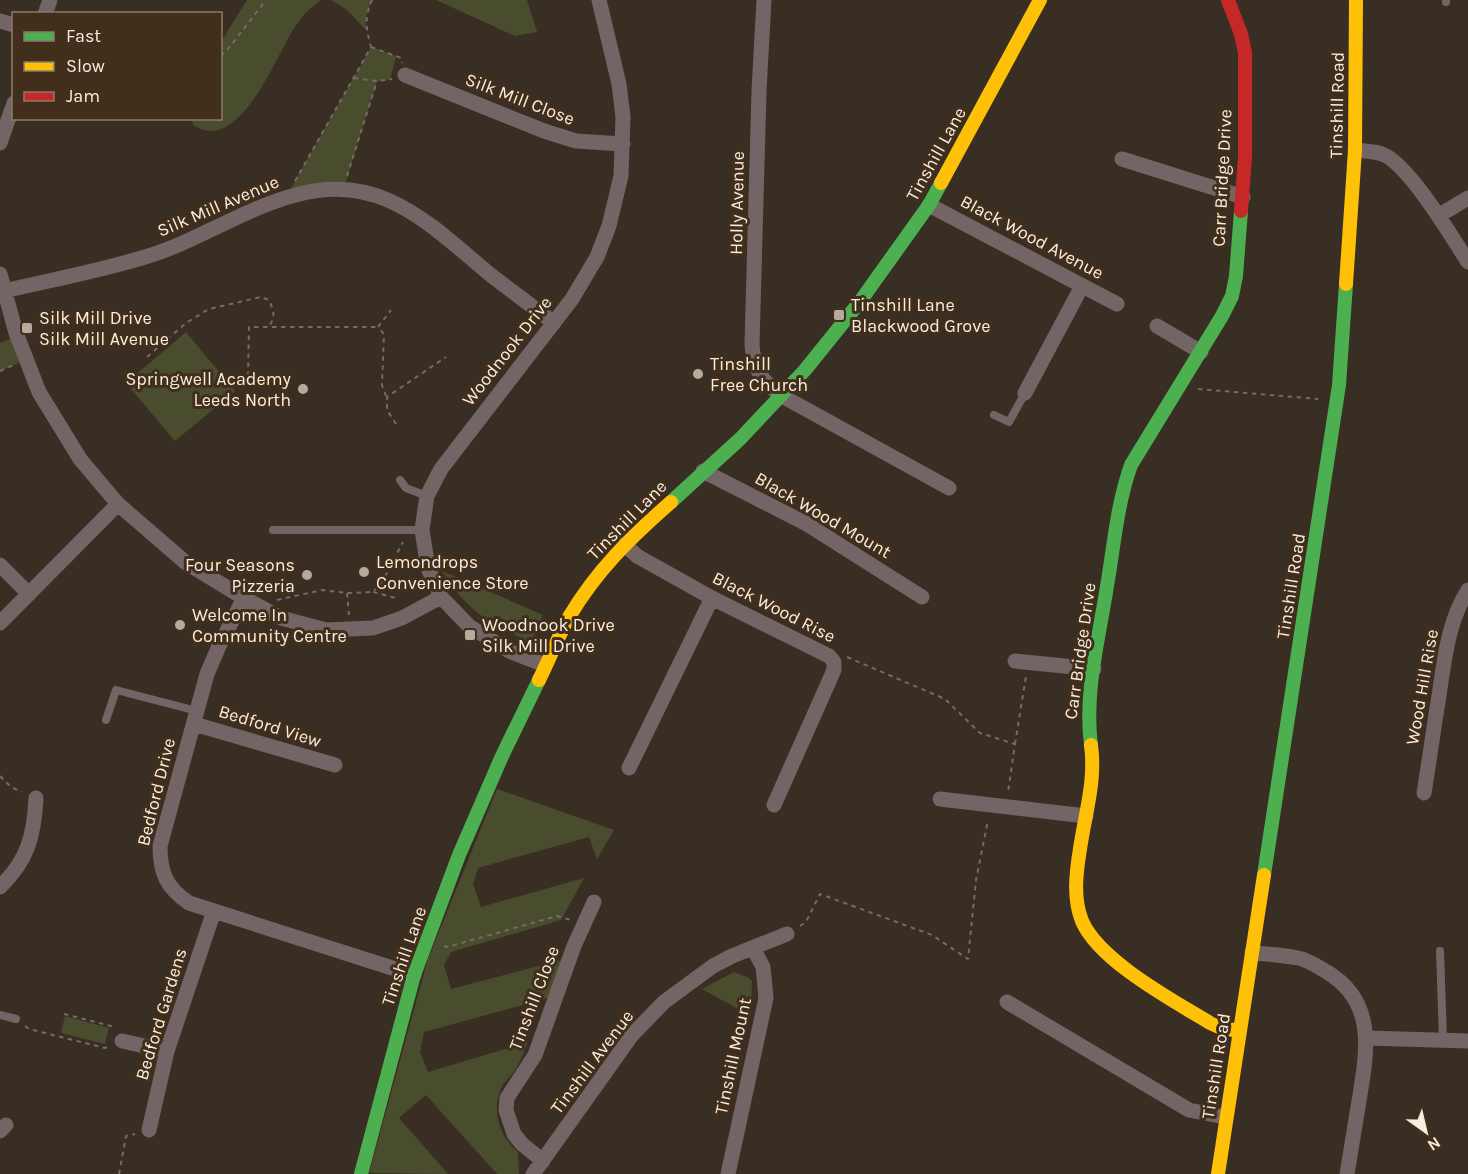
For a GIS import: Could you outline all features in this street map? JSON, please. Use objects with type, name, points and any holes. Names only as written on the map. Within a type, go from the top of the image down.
[{"type":"street","name":"Woodnook Drive","points":[[545,664],[509,651],[469,626],[441,597],[428,568],[417,530],[427,496],[441,469],[554,323],[584,280],[601,246],[616,202],[621,176],[623,117],[619,84],[599,0]]},
{"type":"street","name":"Holly Avenue","points":[[764,0],[752,345],[754,365],[768,386],[782,396],[949,488]]},
{"type":"street","name":"Tinshill Lane","points":[[361,1174],[414,975],[426,942],[464,844],[545,664],[569,618],[595,579],[624,544],[740,439],[782,396],[859,303],[929,205],[1040,0]]},
{"type":"street","name":"Carr Bridge Drive","points":[[1228,0],[1241,34],[1245,53],[1245,157],[1236,276],[1232,296],[1222,316],[1131,465],[1126,479],[1094,669],[1089,716],[1094,772],[1075,885],[1077,905],[1089,934],[1108,955],[1210,1023],[1221,1028],[1240,1031]]},
{"type":"street","name":"Tinshill Road","points":[[1218,1174],[1336,400],[1355,150],[1356,0]]},
{"type":"street","name":"Silk Mill Close","points":[[405,75],[544,131],[576,141],[623,144]]},
{"type":"street","points":[[0,143],[12,108]]},
{"type":"street","points":[[1355,150],[1382,154],[1397,163],[1438,216],[1468,262]]},
{"type":"street","points":[[1122,159],[1243,197]]},
{"type":"street","name":"Silk Mill Avenue","points":[[4,291],[146,257],[286,196],[318,190],[343,191],[364,193],[389,201],[415,215],[554,323]]},
{"type":"street","points":[[1438,216],[1468,198]]},
{"type":"street","name":"Black Wood Avenue","points":[[929,205],[1117,304]]},
{"type":"street","points":[[0,274],[25,360],[39,392],[80,459],[118,504],[185,562],[281,618],[326,630],[373,628],[402,618],[441,597]]},
{"type":"street","points":[[1025,393],[1033,364],[1082,286]]},
{"type":"street","points":[[1157,326],[1201,352]]},
{"type":"street","name":"Black Wood Mount","points":[[703,471],[805,524],[922,597]]},
{"type":"street","points":[[0,623],[118,504]]},
{"type":"street","name":"Black Wood Rise","points":[[624,544],[637,556],[712,598],[829,656],[834,662],[834,670],[774,805]]},
{"type":"street","points":[[0,565],[29,594]]},
{"type":"street","name":"Wood Hill Rise","points":[[1424,793],[1444,664],[1453,623],[1468,590]]},
{"type":"street","name":"Bedford Drive","points":[[244,598],[211,664],[195,717],[160,846],[160,861],[165,877],[174,892],[189,903],[414,975]]},
{"type":"street","points":[[629,768],[712,598]]},
{"type":"street","points":[[1022,661],[1094,669]]},
{"type":"street","name":"Bedford View","points":[[195,717],[335,765]]},
{"type":"street","points":[[0,887],[10,878],[27,851],[34,827],[36,798]]},
{"type":"street","points":[[940,799],[1086,816]]},
{"type":"street","name":"Tinshill Close","points":[[543,1161],[514,1134],[506,1110],[507,1098],[535,1055],[574,946],[594,903]]},
{"type":"street","name":"Bedford Gardens","points":[[149,1130],[167,1051],[214,911]]},
{"type":"street","name":"Tinshill Avenue","points":[[533,1174],[632,1035],[648,1018],[697,976],[732,956],[787,934]]},
{"type":"street","name":"Tinshill Mount","points":[[728,1174],[766,998],[763,967],[753,948]]},
{"type":"street","points":[[1252,953],[1299,958],[1336,978],[1358,1005],[1367,1038],[1347,1174]]},
{"type":"street","points":[[1007,1002],[1189,1110],[1226,1117]]},
{"type":"street","points":[[1367,1038],[1468,1041]]},
{"type":"street","points":[[122,1041],[167,1051]]},
{"type":"lane","points":[[994,415],[1008,422],[1025,393]]},
{"type":"lane","points":[[400,480],[406,488],[427,496]]},
{"type":"lane","points":[[273,530],[417,530]]},
{"type":"lane","points":[[106,720],[117,690],[195,717]]},
{"type":"lane","points":[[1440,951],[1443,1040]]},
{"type":"lane","points":[[0,1015],[16,1019]]},
{"type":"path","points":[[222,54],[266,0]]},
{"type":"path","points":[[286,196],[371,47],[366,30],[366,16],[372,0]]},
{"type":"path","points":[[354,78],[377,81],[405,75],[401,58],[371,47]]},
{"type":"path","points":[[343,191],[377,81]]},
{"type":"path","points":[[147,357],[186,323],[209,309],[261,297],[269,300],[274,310],[273,321],[267,327]]},
{"type":"path","points":[[378,327],[391,310]]},
{"type":"path","points":[[248,376],[249,327],[378,327],[384,334],[382,385],[387,397],[387,410],[396,424]]},
{"type":"path","points":[[387,397],[446,357]]},
{"type":"path","points":[[1180,387],[1336,400]]},
{"type":"path","points":[[373,592],[382,582],[399,548],[417,530]]},
{"type":"path","points":[[268,611],[275,600],[322,590],[347,594],[373,592],[396,598]]},
{"type":"path","points":[[347,594],[351,629]]},
{"type":"path","points":[[829,656],[850,658],[945,699],[980,733],[1015,744]]},
{"type":"path","points":[[787,934],[806,922],[820,894],[932,935],[968,959],[976,880],[1015,744],[1022,661]]},
{"type":"path","points":[[0,776],[11,786],[36,798]]},
{"type":"path","points":[[426,942],[447,947],[557,916],[584,924]]},
{"type":"path","points":[[28,1029],[105,1048],[122,1041],[111,1026],[64,1014]]},
{"type":"path","points":[[118,1174],[126,1136],[149,1130]]},
{"type":"green space","points":[[247,0],[321,0],[302,17],[265,81],[240,116],[225,127],[210,131],[193,125],[192,120],[222,120],[222,40]]},
{"type":"green space","points":[[331,0],[372,0],[366,16],[366,30],[346,9]]},
{"type":"green space","points":[[436,0],[527,0],[537,32],[515,36]]},
{"type":"green space","points":[[371,47],[396,56],[390,80],[377,81],[343,191],[286,197]]},
{"type":"green space","points":[[186,332],[235,391],[175,441],[126,383]]},
{"type":"green space","points":[[17,336],[25,360],[0,371],[0,343]]},
{"type":"green space","points":[[442,571],[543,615],[534,636],[525,640],[487,620],[468,605]]},
{"type":"green space","points":[[497,789],[614,830],[597,859],[589,837],[478,868],[473,884],[481,907],[584,878],[561,920],[451,952],[444,965],[451,989],[562,960],[548,998],[424,1032],[420,1052],[428,1072],[528,1042],[516,1069],[504,1083],[497,1101],[501,1129],[505,1138],[518,1152],[519,1174],[497,1174],[426,1095],[399,1118],[448,1174],[369,1173],[428,959]]},
{"type":"green space","points":[[734,972],[752,981],[751,1016],[702,989]]},
{"type":"green space","points":[[65,1016],[109,1028],[105,1044],[61,1033]]},
{"type":"traffic: fast","points":[[671,502],[740,439],[805,370],[859,303],[929,205],[941,183]]},
{"type":"traffic: fast","points":[[1091,745],[1089,706],[1093,666],[1116,525],[1126,480],[1131,465],[1232,296],[1236,276],[1241,211]]},
{"type":"traffic: fast","points":[[1264,875],[1339,385],[1346,284]]},
{"type":"traffic: fast","points":[[361,1174],[414,975],[459,855],[502,756],[539,680]]},
{"type":"traffic: slow","points":[[941,183],[1040,0]]},
{"type":"traffic: slow","points":[[1346,284],[1355,150],[1356,0]]},
{"type":"traffic: slow","points":[[539,680],[569,617],[591,584],[628,542],[671,502]]},
{"type":"traffic: slow","points":[[1091,745],[1091,784],[1080,849],[1076,895],[1082,921],[1104,951],[1139,979],[1210,1023],[1221,1028],[1240,1031]]},
{"type":"traffic: slow","points":[[1218,1174],[1264,875]]},
{"type":"traffic: jam","points":[[1228,0],[1241,34],[1245,53],[1245,157],[1241,211]]},
{"type":"place","name":"Tinshill Lane Blackwood Grove","points":[[839,315]]},
{"type":"place","name":"Silk Mill Drive Silk Mill Avenue","points":[[27,328]]},
{"type":"place","name":"Tinshill Free Church","points":[[698,374]]},
{"type":"place","name":"Springwell Academy Leeds North","points":[[303,389]]},
{"type":"place","name":"Lemondrops Convenience Store","points":[[364,572]]},
{"type":"place","name":"Four Seasons Pizzeria","points":[[307,575]]},
{"type":"place","name":"Welcome In Community Centre","points":[[180,625]]},
{"type":"place","name":"Woodnook Drive Silk Mill Drive","points":[[470,635]]}]
